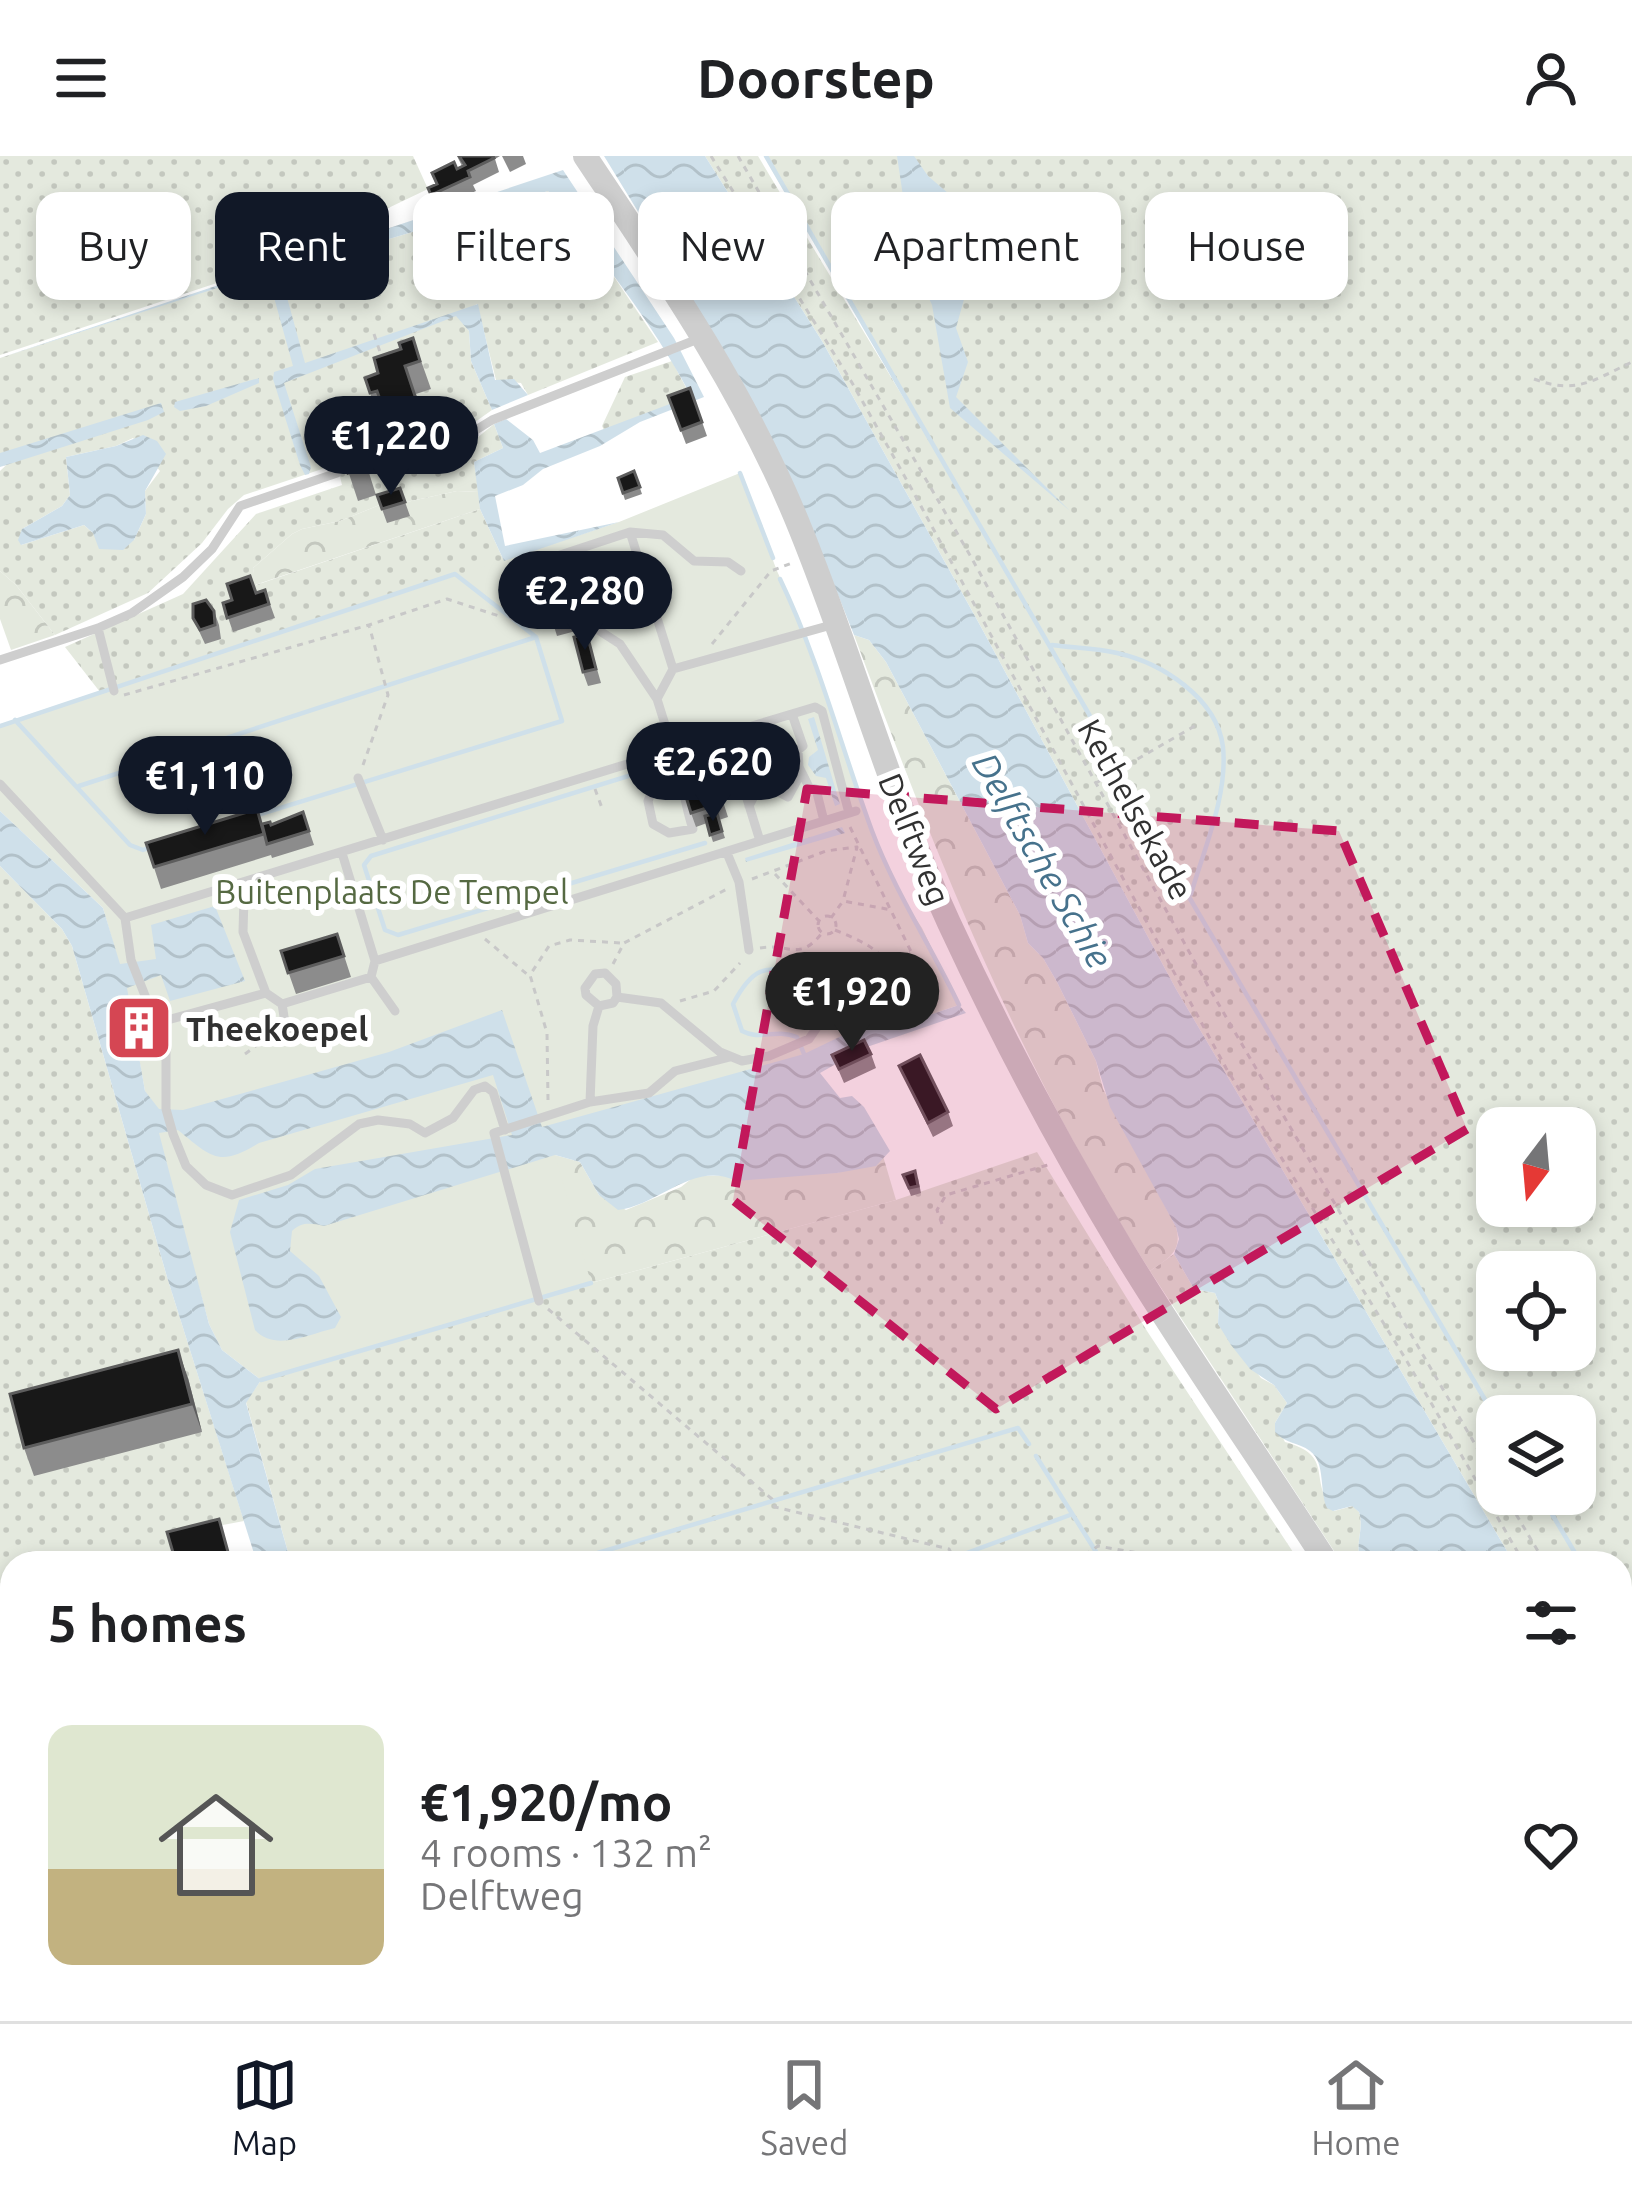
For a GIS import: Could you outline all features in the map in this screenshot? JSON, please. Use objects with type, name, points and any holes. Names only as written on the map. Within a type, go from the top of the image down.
[{"type":"street","name":"Delftweg","points":[[585,156],[773,467],[811,556],[815,631],[1002,1029],[1125,1255],[1320,1551]]},
{"type":"lane","points":[[416,458],[450,446],[531,403],[696,340]]},
{"type":"lane","points":[[0,660],[98,628],[143,606],[212,548],[240,506],[337,473]]},
{"type":"lane","points":[[630,532],[673,669],[657,699]]},
{"type":"lane","points":[[513,616],[548,559],[630,532],[663,535],[694,561],[728,562],[741,571]]},
{"type":"lane","points":[[592,626],[620,644],[657,699],[679,767],[679,786],[692,829],[669,833],[653,824],[648,801],[659,776],[679,767]]},
{"type":"lane","points":[[98,628],[113,687]]},
{"type":"lane","points":[[673,669],[815,631]]},
{"type":"lane","points":[[125,918],[815,707],[822,710],[852,812],[374,961]]},
{"type":"lane","points":[[792,714],[803,746],[800,770],[809,788],[816,789],[824,820]]},
{"type":"lane","points":[[727,734],[760,841]]},
{"type":"lane","points":[[749,806],[775,755],[800,770]]},
{"type":"lane","points":[[738,771],[788,797],[800,770]]},
{"type":"lane","points":[[360,783],[383,840]]},
{"type":"lane","points":[[0,784],[125,918],[131,960],[166,1049],[166,1109],[173,1134],[186,1166],[206,1185],[232,1195],[291,1175],[359,1124],[378,1120],[410,1124],[425,1133],[453,1118],[475,1090],[485,1087],[493,1091],[507,1129]]},
{"type":"lane","points":[[342,853],[374,961],[371,976],[394,1011]]},
{"type":"lane","points":[[727,853],[739,882],[749,950]]},
{"type":"lane","points":[[239,883],[244,897],[243,932],[266,992],[282,1004],[287,1034]]},
{"type":"lane","points":[[605,973],[616,984],[617,997],[599,1006],[585,988],[595,974],[605,973]]},
{"type":"lane","points":[[282,1004],[371,976]]},
{"type":"lane","points":[[142,1028],[266,992]]},
{"type":"lane","points":[[617,997],[661,1004],[730,1058],[742,1061],[809,1039],[835,1001],[850,1000],[898,1013]]},
{"type":"lane","points":[[590,1102],[592,1026],[599,1006]]},
{"type":"lane","points":[[539,1301],[493,1136],[590,1102],[649,1093],[675,1071],[730,1058]]},
{"type":"path","points":[[711,156],[910,486],[1226,1068],[1405,1358],[1517,1551]]},
{"type":"path","name":"Kethelsekade","points":[[738,156],[1476,1446]]},
{"type":"path","points":[[374,334],[387,373]]},
{"type":"path","points":[[1534,379],[1560,388],[1580,386],[1632,362]]},
{"type":"path","points":[[688,665],[733,621],[771,571],[811,556]]},
{"type":"path","points":[[113,687],[118,697],[447,599],[513,616]]},
{"type":"path","points":[[360,783],[388,695],[369,625]]},
{"type":"path","points":[[1094,784],[1198,724]]},
{"type":"path","points":[[596,792],[602,808]]},
{"type":"path","points":[[661,1004],[714,991],[749,950],[772,946],[800,951],[811,947],[822,933],[835,930],[863,941],[886,958],[896,985],[898,1013],[909,1010],[923,989],[923,976],[857,847],[852,812]]},
{"type":"path","points":[[605,973],[624,943],[739,882],[826,851],[857,847]]},
{"type":"path","points":[[835,930],[832,918],[843,901],[857,847]]},
{"type":"path","points":[[774,873],[819,920],[822,933]]},
{"type":"path","points":[[843,901],[892,910]]},
{"type":"path","points":[[819,920],[832,918]]},
{"type":"path","points":[[475,931],[530,976],[547,1033],[543,1117]]},
{"type":"path","points":[[530,976],[549,946],[570,940],[624,943]]},
{"type":"path","points":[[886,958],[912,952]]},
{"type":"path","points":[[244,1054],[286,1020]]},
{"type":"path","points":[[942,1224],[938,1210],[946,1195],[1047,1165]]},
{"type":"path","points":[[539,1301],[772,1499],[775,1508],[950,1551]]},
{"type":"path","points":[[1516,1515],[1538,1551]]},
{"type":"path","points":[[1091,1551],[1098,1546],[1126,1551]]},
{"type":"highlighted area","points":[[807,789],[1339,831],[1467,1129],[996,1409],[733,1200]]},
{"type":"green space","points":[[0,156],[413,156],[428,189],[413,192],[389,208],[389,192],[215,192],[215,284],[191,291],[191,192],[36,192],[36,300],[165,300],[0,355]]},
{"type":"green space","points":[[705,156],[758,156],[780,192],[728,192]]},
{"type":"green space","points":[[766,156],[1632,156],[1632,1551],[1507,1551],[1486,1515],[1596,1515],[1596,1395],[1476,1395],[1476,1498],[1176,989],[981,627],[796,300],[807,300],[807,237],[831,277],[831,300],[845,300],[971,510],[849,300],[1121,300],[1121,192],[831,192],[831,268],[807,227],[807,192],[787,192]]},
{"type":"green space","points":[[413,232],[413,300],[614,300],[614,277],[658,342],[528,395],[521,383],[496,380],[477,304],[458,315],[469,331],[471,361],[492,410],[451,439],[408,456],[423,472],[449,461],[494,424],[503,448],[474,462],[479,492],[387,502],[340,521],[302,529],[253,568],[256,585],[480,509],[504,561],[100,692],[65,647],[183,594],[256,514],[342,485],[337,464],[244,495],[148,593],[55,635],[0,571],[0,471],[20,452],[0,458],[0,358],[178,300],[191,300],[191,296],[215,288],[215,300],[389,300],[389,239]],"holes":[[[133,438],[160,471],[145,491],[146,514],[134,540],[93,533],[84,525],[21,545],[22,529],[62,506],[70,495],[66,457]]]},
{"type":"green space","points":[[672,361],[691,397],[605,432],[602,426],[625,377]]},
{"type":"green space","name":"Buitenplaats De Tempel","points":[[740,473],[806,634],[872,832],[959,1005],[903,1024],[847,1032],[831,1044],[555,1155],[591,1283],[261,1380],[222,1350],[209,1324],[145,1091],[126,988],[103,908],[0,811],[0,726],[619,522]]},
{"type":"green space","points":[[479,492],[480,509],[255,585],[253,568],[302,529],[340,521],[387,502]]},
{"type":"green space","points":[[0,571],[55,635],[11,650],[0,619]]},
{"type":"green space","points":[[854,635],[869,640],[886,662],[1020,915],[1028,943],[1057,982],[1096,1061],[1103,1089],[1176,1227],[1176,1248],[1150,1271],[1060,1117],[984,961]]},
{"type":"green space","points":[[0,866],[62,929],[72,946],[167,1277],[244,1521],[191,1531],[189,1542],[170,1547],[171,1551],[0,1551]]},
{"type":"green space","points":[[1037,1152],[1147,1331],[1292,1551],[288,1551],[246,1402],[261,1380],[896,1200]]},
{"type":"green space","points":[[555,1155],[580,1162],[599,1195],[626,1210],[681,1187],[695,1176],[837,1173],[883,1156],[896,1200],[261,1380]]},
{"type":"green space","points":[[1174,1254],[1194,1289],[1215,1293],[1218,1324],[1287,1403],[1275,1423],[1285,1442],[1301,1448],[1316,1462],[1322,1489],[1334,1511],[1353,1506],[1359,1512],[1359,1551],[1334,1551],[1150,1271]]},
{"type":"water","points":[[604,156],[705,156],[728,192],[638,192],[638,212]]},
{"type":"water","points":[[897,156],[914,156],[947,192],[902,192]]},
{"type":"water","points":[[563,170],[578,192],[548,191],[497,192]]},
{"type":"water","points":[[413,220],[413,232],[389,239],[389,228]]},
{"type":"water","points":[[614,247],[638,284],[638,300],[649,300],[704,397],[640,422],[495,496],[505,546],[619,522],[504,561],[480,509],[474,462],[503,448],[494,424],[506,419],[533,440],[540,453],[691,396],[614,276]]},
{"type":"water","points":[[174,300],[180,300],[0,358]]},
{"type":"water","points":[[275,300],[288,300],[305,363],[478,304],[495,380],[514,379],[528,395],[492,410],[471,361],[469,331],[456,316],[284,383],[311,467],[305,475],[273,379],[274,372],[293,366]]},
{"type":"water","name":"Delftsche Schie","points":[[692,300],[796,300],[981,627],[1176,989],[1476,1498],[1476,1515],[1486,1515],[1507,1551],[1359,1551],[1359,1512],[1352,1506],[1327,1508],[1315,1456],[1275,1432],[1287,1403],[1231,1345],[1218,1324],[1215,1293],[1194,1289],[1174,1254],[1179,1239],[1176,1227],[1110,1107],[1096,1061],[1057,982],[1028,943],[1020,915],[886,662],[869,640],[854,635],[801,502],[741,380]]},
{"type":"water","points":[[930,300],[964,300],[956,328],[968,362],[956,397],[1070,511],[950,408]]},
{"type":"water","points":[[259,378],[259,383],[206,406],[180,411],[174,407],[175,402]]},
{"type":"water","points":[[161,403],[164,412],[148,420],[0,467],[0,453]]},
{"type":"water","points":[[143,435],[157,441],[166,454],[145,491],[146,514],[134,540],[123,550],[99,549],[84,525],[21,545],[22,529],[62,506],[70,495],[66,457]]},
{"type":"water","points":[[814,717],[840,804],[835,806],[826,778],[816,776],[808,765],[809,757],[818,750],[808,719]]},
{"type":"water","points":[[0,811],[103,908],[120,964],[156,959],[151,925],[215,906],[245,981],[170,1001],[161,975],[127,988],[145,1091],[159,1109],[183,1110],[389,1052],[502,1010],[542,1127],[804,1054],[858,1028],[903,1024],[959,1005],[966,1013],[864,1048],[820,1073],[840,1098],[852,1096],[864,1107],[890,1151],[876,1166],[736,1181],[706,1176],[618,1210],[599,1195],[580,1162],[555,1155],[324,1226],[299,1226],[292,1231],[290,1251],[319,1276],[341,1317],[335,1328],[293,1340],[272,1340],[255,1330],[230,1232],[239,1200],[288,1185],[315,1169],[512,1135],[493,1075],[224,1157],[208,1153],[178,1130],[159,1133],[209,1324],[222,1350],[261,1380],[246,1403],[288,1551],[253,1551],[167,1277],[72,946],[62,929],[0,866]]},
{"type":"water","points":[[842,827],[845,833],[746,862],[745,858]]},
{"type":"building","points":[[459,156],[494,158],[468,171],[470,177],[430,192],[428,188],[437,184],[432,173],[454,162],[457,169],[465,165]]},
{"type":"building","points":[[413,338],[420,361],[405,366],[421,414],[395,422],[392,416],[354,429],[366,467],[348,473],[331,419],[381,402],[377,391],[370,393],[365,378],[378,373],[374,358],[401,349],[399,343]]},
{"type":"building","points":[[690,388],[702,422],[681,430],[668,396]]},
{"type":"building","points":[[634,471],[640,487],[623,493],[618,478]]},
{"type":"building","points":[[400,488],[405,502],[382,509],[377,495]]},
{"type":"building","points":[[250,576],[256,593],[265,590],[269,604],[227,618],[223,603],[232,600],[227,584]]},
{"type":"building","points":[[575,590],[582,614],[552,622],[552,596]]},
{"type":"building","points":[[206,600],[214,611],[215,625],[200,630],[193,618],[193,604]]},
{"type":"building","points":[[587,634],[596,669],[583,672],[574,637]]},
{"type":"building","points":[[700,750],[703,759],[709,758],[722,803],[691,813],[677,767],[683,765],[680,756]]},
{"type":"building","points":[[257,809],[264,834],[154,867],[146,843]]},
{"type":"building","points":[[303,812],[309,831],[267,844],[262,824]]},
{"type":"building","points":[[717,813],[722,831],[710,835],[705,816]]},
{"type":"building","points":[[337,934],[344,956],[288,973],[281,951]]},
{"type":"building","points":[[864,1040],[871,1054],[839,1069],[832,1055]]},
{"type":"building","points":[[920,1055],[948,1112],[928,1123],[899,1066]]},
{"type":"building","points":[[915,1171],[918,1186],[909,1188],[903,1175]]},
{"type":"building","points":[[178,1350],[192,1404],[24,1448],[10,1394]]},
{"type":"building","points":[[219,1519],[228,1551],[173,1551],[167,1532]]},
{"type":"waterway","points":[[766,156],[1112,754]]},
{"type":"waterway","points":[[740,473],[773,558]]},
{"type":"waterway","points":[[0,726],[455,574],[536,637],[562,721],[254,816]]},
{"type":"waterway","points":[[780,579],[818,672],[881,854],[959,1005]]},
{"type":"waterway","points":[[79,786],[536,637]]},
{"type":"waterway","points":[[1052,645],[1109,651],[1152,665],[1199,698],[1219,729],[1222,784],[1191,894]]},
{"type":"waterway","points":[[15,720],[130,845],[143,850],[151,847]]},
{"type":"waterway","points":[[670,763],[371,856],[364,865],[385,930],[398,935],[705,843]]},
{"type":"waterway","points":[[1129,784],[1189,897],[1482,1395]]},
{"type":"waterway","points":[[804,1054],[797,1037],[742,1031],[733,1004],[760,972],[817,972],[835,957],[847,955],[863,972],[870,989],[858,1028]]},
{"type":"waterway","points":[[261,1380],[591,1283]]},
{"type":"waterway","points":[[604,1551],[1018,1428],[1029,1444]]},
{"type":"waterway","points":[[1036,1456],[1095,1551]]},
{"type":"waterway","points":[[972,1551],[1070,1515]]},
{"type":"waterway","points":[[1552,1515],[1574,1551]]},
{"type":"place","name":"Theekoepel","points":[[139,1028]]}]
